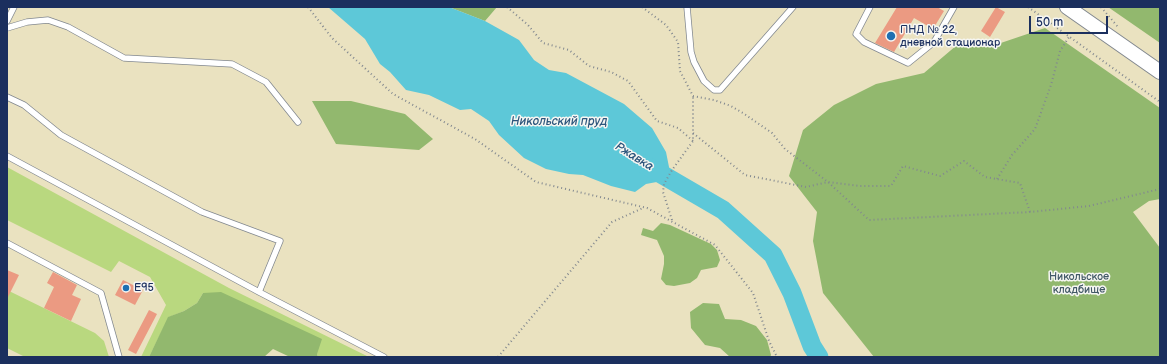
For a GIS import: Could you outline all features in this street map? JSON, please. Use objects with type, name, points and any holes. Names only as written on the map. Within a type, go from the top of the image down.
[{"type":"street","points":[[1066,7],[1160,72]]},
{"type":"lane","points":[[7,21],[14,7]]},
{"type":"lane","points":[[687,7],[691,52],[694,62],[704,81],[714,90],[720,90],[793,7]]},
{"type":"lane","points":[[870,7],[856,34],[864,42],[908,63],[934,42],[954,7]]},
{"type":"lane","points":[[7,28],[27,22],[48,20],[68,27],[124,58],[232,64],[266,82],[298,122]]},
{"type":"lane","points":[[7,97],[24,105],[60,135],[202,212],[280,241],[259,292]]},
{"type":"lane","points":[[7,156],[259,292],[384,357]]},
{"type":"lane","points":[[7,243],[101,293],[119,357]]},
{"type":"path","points":[[308,7],[332,38],[394,94],[475,139],[536,182],[644,207],[715,245],[753,293],[769,341],[777,357]]},
{"type":"path","points":[[507,7],[543,42],[569,50],[589,66],[611,72],[628,81],[657,121],[678,128],[693,141]]},
{"type":"path","points":[[642,7],[666,25],[678,42],[680,71],[693,96],[693,141],[664,184],[663,192],[672,221]]},
{"type":"path","points":[[1028,7],[1160,102]]},
{"type":"path","points":[[1101,7],[1118,27]]},
{"type":"path","points":[[997,179],[1012,155],[1035,128],[1051,85],[1060,51],[1069,37]]},
{"type":"path","points":[[693,96],[714,100],[731,106],[744,113],[772,133],[785,149],[828,182],[868,220],[1030,212],[1089,206],[1160,189]]},
{"type":"path","points":[[693,133],[745,175],[806,186],[828,182],[860,186],[891,186],[903,166],[940,176],[964,161],[986,177],[1020,183],[1030,212]]},
{"type":"path","points":[[498,357],[612,222],[644,207]]},
{"type":"green space","points":[[449,7],[497,7],[485,21]]},
{"type":"green space","points":[[1108,7],[1160,7],[1160,43]]},
{"type":"green space","name":"Никольское кладбище","points":[[1045,28],[1160,108],[1160,199],[1149,201],[1133,212],[1160,248],[1160,357],[874,357],[823,293],[813,241],[817,212],[789,176],[803,130],[834,105],[876,84],[924,73],[957,45],[989,47]]},
{"type":"green space","points":[[312,101],[351,101],[405,114],[433,139],[419,150],[336,144]]},
{"type":"green space","points":[[7,167],[229,288],[369,357],[318,357],[317,354],[203,293],[197,303],[184,311],[169,317],[149,357],[141,357],[166,305],[150,277],[119,261],[111,272],[7,220]]},
{"type":"green space","points":[[661,223],[670,225],[711,244],[717,250],[720,260],[717,267],[701,270],[697,278],[690,283],[674,286],[666,285],[661,279],[664,256],[657,240],[641,235],[643,228],[653,231]]},
{"type":"green space","points":[[7,290],[95,333],[104,341],[109,357],[25,357],[7,348]]},
{"type":"green space","points":[[221,292],[322,339],[317,354],[318,357],[290,357],[273,349],[264,357],[149,357],[168,317],[184,311],[197,303],[203,293]]},
{"type":"green space","points":[[703,303],[719,304],[725,319],[741,320],[756,326],[767,340],[771,355],[770,357],[730,357],[720,348],[705,345],[691,328],[690,312]]},
{"type":"water","name":"Никольский пруд","points":[[328,7],[449,7],[485,21],[519,40],[534,60],[549,70],[566,73],[624,104],[652,128],[666,152],[670,172],[662,181],[646,184],[635,192],[611,186],[583,175],[569,174],[546,169],[524,158],[499,135],[489,121],[471,109],[460,110],[429,95],[406,90],[390,72],[380,64],[365,39]]},
{"type":"building","name":"ПНД № 22, дневной стационар","points":[[897,7],[937,7],[944,11],[933,29],[914,18],[894,52],[875,43]]},
{"type":"building","points":[[996,7],[1005,12],[990,37],[981,31]]},
{"type":"building","points":[[7,270],[19,275],[7,299]]},
{"type":"building","points":[[53,272],[77,285],[72,295],[81,299],[71,321],[44,308],[54,287],[47,283]]},
{"type":"building","points":[[123,280],[143,290],[135,305],[115,295]]},
{"type":"building","points":[[149,310],[157,314],[136,354],[128,350]]},
{"type":"waterway","name":"Ржавка","points":[[644,164],[723,210],[773,255],[792,293],[812,346],[819,357]]},
{"type":"place","name":"ПНД № 22, дневной стационар","points":[[891,36]]},
{"type":"place","name":"E95","points":[[126,288]]}]
